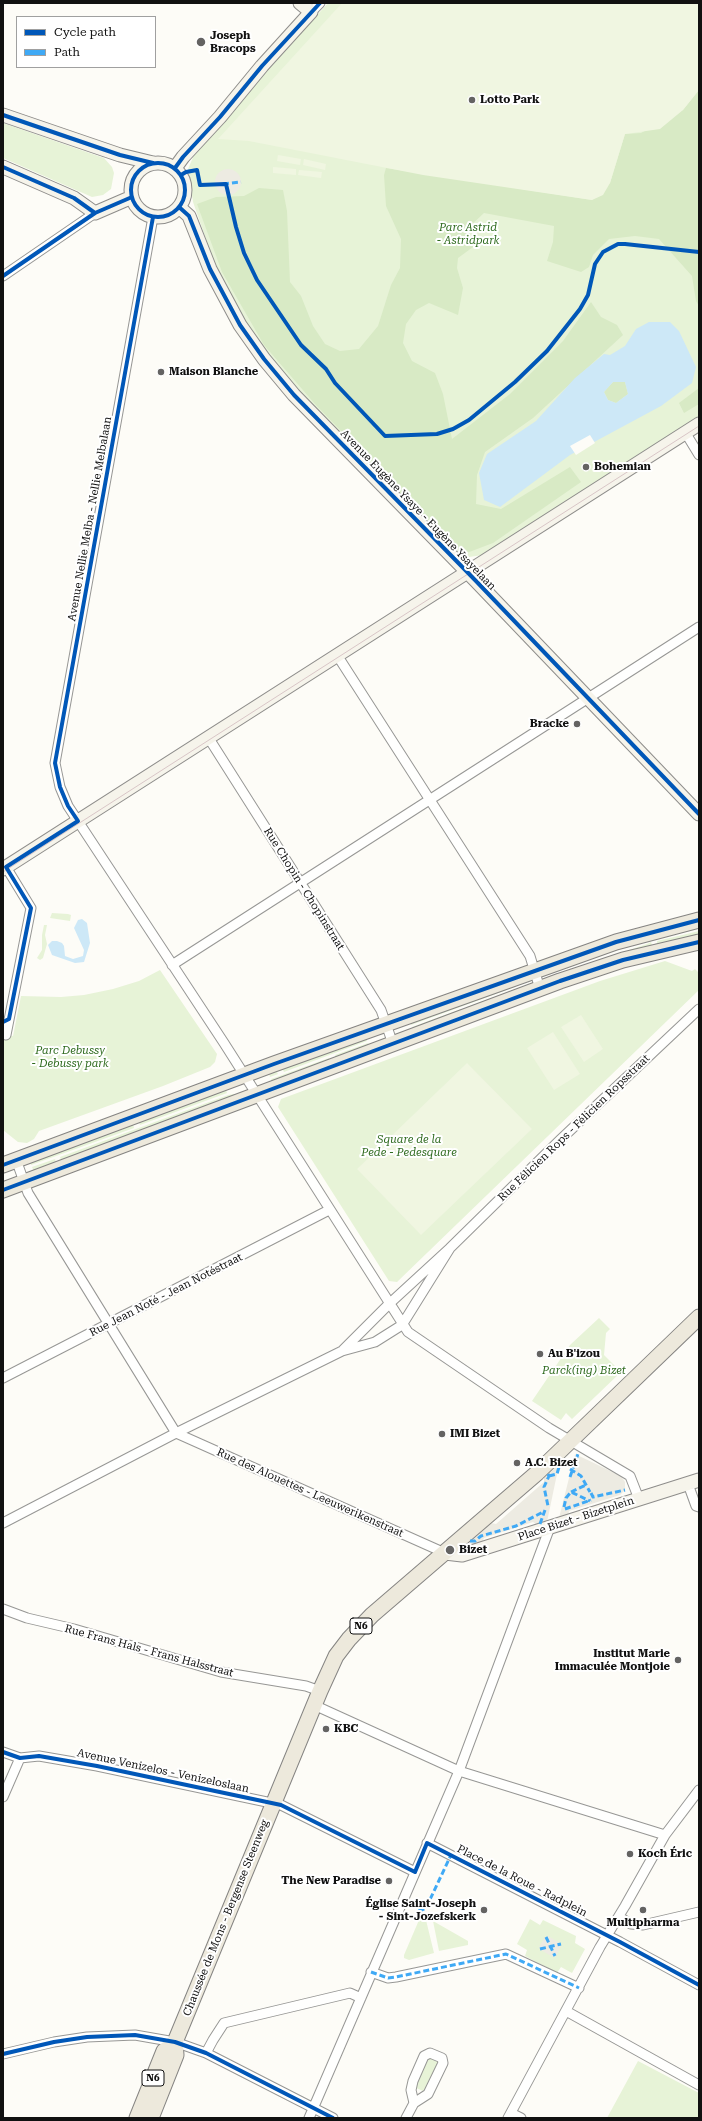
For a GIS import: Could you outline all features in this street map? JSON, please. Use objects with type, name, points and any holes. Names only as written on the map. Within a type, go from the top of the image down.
[{"type":"main road","points":[[7,1163],[386,1024],[616,942],[699,920]]},
{"type":"main road","points":[[3,1190],[540,989],[623,960],[699,942]]},
{"type":"main road","name":"Chaussée de Mons - Bergense Steenweg","points":[[137,2118],[164,2052],[175,2042],[320,1691],[336,1656],[349,1638],[372,1615],[445,1553],[570,1442],[699,1316]]},
{"type":"main road","name":"Chaussée de Mons - Bergense Steenweg","points":[[151,2118],[176,2055],[175,2042]]},
{"type":"street","points":[[175,168],[262,66],[315,8],[300,3]]},
{"type":"street","points":[[3,115],[120,155],[153,163],[168,164],[175,168],[184,182],[184,200],[172,213],[163,217],[153,217],[140,210],[132,197],[131,186],[135,176],[143,168],[153,163]]},
{"type":"street","points":[[3,167],[74,198],[95,213]]},
{"type":"street","points":[[3,276],[95,213],[132,197]]},
{"type":"street","name":"Avenue Eugène Ysaye - Eugène Ysayelaan","points":[[179,207],[189,216],[210,269],[225,300],[240,325],[264,359],[294,395],[699,814]]},
{"type":"street","name":"Avenue Nellie Melba - Nellie Melbalaan","points":[[153,217],[55,763],[60,787],[68,806],[244,1076],[329,1210]]},
{"type":"street","points":[[6,1035],[31,908],[5,868],[699,424]]},
{"type":"street","points":[[685,432],[699,455]]},
{"type":"street","points":[[172,965],[699,627]]},
{"type":"street","points":[[337,655],[530,956],[540,989]]},
{"type":"street","name":"Rue Chopin - Chopinstraat","points":[[208,737],[380,1010],[393,1044]]},
{"type":"street","name":"Rue Félicien Rops - Félicien Ropsstraat","points":[[342,1351],[560,1140],[699,1009]]},
{"type":"street","points":[[7,1163],[18,1165],[23,1175],[23,1183],[176,1433]]},
{"type":"street","name":"Place Bizet - Bizetplein","points":[[329,1210],[408,1332],[570,1442],[630,1476],[640,1499],[462,1555],[445,1553]]},
{"type":"street","name":"Rue Jean Noté - Jean Notéstraat","points":[[3,1378],[329,1210]]},
{"type":"street","name":"Rue Félicien Rops - Félicien Ropsstraat","points":[[402,1324],[450,1248]]},
{"type":"street","points":[[3,1523],[176,1433],[342,1351],[375,1342],[402,1324]]},
{"type":"street","name":"Rue des Alouettes - Leeuwerikenstraat","points":[[176,1433],[445,1553]]},
{"type":"street","points":[[640,1499],[694,1482],[696,1506],[699,1507]]},
{"type":"street","points":[[309,2118],[459,1771],[550,1527]]},
{"type":"street","name":"Rue Frans Hals - Frans Halsstraat","points":[[3,1609],[27,1618],[221,1672],[306,1686],[320,1691]]},
{"type":"street","points":[[314,1706],[459,1771],[664,1835]]},
{"type":"street","name":"Avenue Venizelos - Venizeloslaan","points":[[3,1752],[20,1758],[39,1756],[97,1766],[287,1807],[415,1872]]},
{"type":"street","points":[[3,1797],[20,1758]]},
{"type":"street","points":[[521,2118],[509,2115],[607,1935],[619,1917],[664,1835],[699,1790]]},
{"type":"street","name":"Place de la Roue - Radplein","points":[[428,1843],[607,1935],[699,1985]]},
{"type":"street","points":[[619,1917],[631,1924],[642,1925],[699,1912]]},
{"type":"street","points":[[371,1972],[388,1978],[396,1978],[506,1954],[579,1988]]},
{"type":"street","points":[[206,2053],[224,2023],[350,1993],[360,1998]]},
{"type":"street","points":[[566,2010],[699,2085]]},
{"type":"street","points":[[3,2054],[54,2042],[86,2037],[135,2035],[175,2042],[206,2053],[333,2118]]},
{"type":"street","points":[[406,2118],[414,2102],[428,2094],[443,2064],[442,2058],[430,2053],[424,2056],[411,2090],[414,2102]]},
{"type":"green space","name":"Parc Astrid - Astridpark","points":[[328,3],[699,3],[699,418],[483,555],[469,557],[455,553],[298,391],[278,368],[239,313],[215,265],[193,202],[188,169],[197,148]]},
{"type":"green space","name":"Lotto Park","points":[[342,3],[699,3],[699,90],[683,110],[660,129],[625,134],[610,183],[603,195],[592,200],[423,175],[249,141],[218,139]]},
{"type":"green space","points":[[699,90],[699,306],[696,301],[692,276],[659,239],[635,236],[609,239],[593,255],[589,267],[581,272],[547,261],[553,242],[554,226],[484,213],[468,228],[473,247],[458,258],[457,268],[463,288],[458,315],[429,303],[416,310],[406,324],[403,343],[412,361],[435,373],[443,394],[452,439],[510,394],[563,341],[591,302],[601,317],[617,325],[623,335],[533,418],[485,452],[477,475],[476,504],[501,509],[570,467],[581,482],[493,543],[464,554],[401,493],[315,404],[264,345],[222,272],[197,204],[216,197],[244,196],[259,188],[283,190],[287,211],[290,282],[301,296],[313,326],[325,344],[340,351],[359,349],[378,326],[391,285],[400,268],[401,239],[386,206],[384,175],[386,168],[592,200],[610,183],[625,134],[641,133],[683,110]]},
{"type":"green space","points":[[3,123],[104,158],[112,167],[114,173],[111,189],[103,195],[92,197],[3,158]]},
{"type":"green space","points":[[278,155],[301,159],[300,165],[277,161]]},
{"type":"green space","points":[[304,159],[326,164],[325,170],[303,165]]},
{"type":"green space","points":[[273,167],[296,169],[296,175],[273,173]]},
{"type":"green space","points":[[299,170],[322,172],[321,178],[298,175]]},
{"type":"green space","points":[[613,382],[625,382],[628,394],[616,403],[608,400],[604,392]]},
{"type":"green space","points":[[699,388],[699,404],[684,413],[679,403]]},
{"type":"green space","points":[[52,913],[71,915],[70,921],[50,918]]},
{"type":"green space","points":[[44,925],[47,925],[45,935],[47,944],[43,958],[40,960],[37,958],[42,950]]},
{"type":"green space","points":[[699,931],[699,935],[554,982],[551,976],[651,942],[652,945],[657,943],[657,941]]},
{"type":"green space","name":"Square de la Pede - Pedesquare","points":[[665,961],[692,971],[695,969],[699,973],[699,990],[397,1282],[389,1281],[278,1107],[281,1099],[600,981]]},
{"type":"green space","name":"Parc Debussy - Debussy park","points":[[160,970],[217,1054],[215,1062],[210,1067],[163,1086],[39,1131],[34,1139],[27,1143],[18,1142],[3,1130],[3,1035],[13,1036],[21,996],[61,997],[84,995],[113,989],[139,981]]},
{"type":"green space","points":[[514,983],[515,987],[411,1025],[409,1019]]},
{"type":"green space","points":[[516,989],[517,993],[414,1034],[412,1027],[461,1009],[462,1012],[468,1010],[467,1007]]},
{"type":"green space","points":[[581,1015],[603,1049],[584,1062],[561,1027]]},
{"type":"green space","points":[[553,1032],[580,1074],[554,1090],[527,1048]]},
{"type":"green space","points":[[366,1037],[367,1041],[284,1072],[283,1070],[277,1072],[278,1074],[270,1077],[268,1071]]},
{"type":"green space","points":[[368,1043],[370,1047],[273,1085],[271,1079],[329,1058],[330,1060],[336,1058],[335,1055]]},
{"type":"green space","points":[[467,1063],[532,1129],[421,1235],[357,1169]]},
{"type":"green space","points":[[225,1087],[227,1093],[140,1125],[139,1122],[133,1124],[134,1128],[31,1165],[29,1159]]},
{"type":"green space","points":[[234,1094],[236,1099],[35,1174],[32,1167],[55,1159],[56,1162],[61,1160],[60,1157]]},
{"type":"green space","name":"Parck(ing) Bizet","points":[[599,1318],[610,1329],[606,1333],[604,1355],[621,1372],[572,1419],[566,1413],[561,1420],[532,1401],[570,1345]]},
{"type":"green space","points":[[530,1919],[540,1925],[543,1920],[576,1936],[575,1943],[585,1949],[572,1973],[561,1967],[557,1973],[525,1956],[527,1950],[517,1944]]},
{"type":"green space","points":[[419,1920],[426,1920],[434,1953],[409,1960],[404,1958],[404,1955]]},
{"type":"green space","points":[[433,1921],[468,1941],[468,1945],[439,1951]]},
{"type":"green space","points":[[431,2058],[438,2061],[439,2064],[426,2090],[423,2091],[416,2088],[416,2085],[428,2059]]},
{"type":"green space","points":[[638,2061],[699,2093],[699,2118],[607,2118]]},
{"type":"shaded area","points":[[228,169],[237,173],[241,182],[237,191],[228,195],[219,191],[215,182],[219,173]]},
{"type":"shaded area","points":[[575,1454],[621,1476],[625,1482],[625,1490],[620,1495],[569,1511],[568,1516],[559,1518]]},
{"type":"shaded area","points":[[558,1463],[560,1467],[557,1474],[547,1522],[537,1525],[533,1522],[484,1538],[482,1543],[465,1547],[491,1523],[496,1524],[544,1482],[544,1477]]},
{"type":"shaded area","points":[[548,1936],[560,1943],[561,1946],[556,1956],[553,1957],[541,1950],[539,1947],[545,1937]]},
{"type":"water","points":[[649,322],[670,322],[679,331],[696,367],[692,383],[661,406],[570,455],[500,507],[484,500],[479,473],[487,454],[536,421],[575,378],[604,354],[610,355],[625,346],[636,329]],"holes":[[[613,382],[625,382],[628,394],[616,403],[608,400],[604,392]]]},
{"type":"water","points":[[82,919],[87,923],[90,943],[84,962],[75,963],[52,955],[48,945],[52,941],[57,941],[62,943],[64,946],[65,956],[73,959],[83,956],[84,950],[74,928],[78,920]]},
{"type":"pier","points":[[590,435],[595,443],[576,455],[570,446]]},
{"type":"tram line","points":[[3,872],[699,426]]},
{"type":"marked path","points":[[223,184],[241,182]]},
{"type":"marked path","points":[[570,1477],[578,1454]]},
{"type":"marked path","points":[[549,1476],[557,1474],[560,1467]]},
{"type":"marked path","points":[[570,1469],[581,1476],[590,1492]]},
{"type":"marked path","points":[[548,1474],[549,1476],[544,1487],[548,1506]]},
{"type":"marked path","points":[[571,1492],[586,1485]]},
{"type":"marked path","points":[[591,1493],[593,1497],[625,1490]]},
{"type":"marked path","points":[[564,1507],[566,1498],[571,1492],[590,1501]]},
{"type":"marked path","points":[[565,1509],[591,1500]]},
{"type":"marked path","points":[[540,1524],[545,1510]]},
{"type":"marked path","points":[[470,1541],[475,1541],[481,1536],[516,1526],[543,1512]]},
{"type":"marked path","points":[[402,1902],[422,1910],[426,1908],[451,1855]]},
{"type":"marked path","points":[[546,1937],[555,1956]]},
{"type":"marked path","points":[[540,1949],[561,1944]]},
{"type":"marked path","points":[[371,1972],[388,1978],[396,1977],[506,1954],[579,1988]]},
{"type":"cycle path","points":[[175,168],[262,66],[320,3]]},
{"type":"cycle path","points":[[3,115],[120,155],[153,163]]},
{"type":"cycle path","points":[[158,163],[168,165],[177,171],[183,180],[185,190],[183,200],[177,209],[168,215],[158,217],[148,215],[139,209],[133,200],[131,190],[133,180],[139,171],[148,165],[158,163]]},
{"type":"cycle path","points":[[3,167],[74,198],[95,213]]},
{"type":"cycle path","points":[[181,175],[186,172],[197,170],[200,185],[226,184],[244,253],[257,280],[301,345],[326,369],[335,383],[385,436],[437,434],[453,429],[469,420],[515,382],[547,351],[580,309],[588,295],[595,264],[603,252],[618,244],[699,252]]},
{"type":"cycle path","points":[[3,276],[95,213],[132,197]]},
{"type":"cycle path","points":[[179,207],[189,216],[210,269],[240,325],[264,359],[294,395],[476,581],[699,814]]},
{"type":"cycle path","points":[[3,1022],[9,1019],[31,908],[6,867],[78,821],[68,806],[60,787],[55,763],[153,217]]},
{"type":"cycle path","points":[[3,1165],[274,1064],[616,942],[699,920]]},
{"type":"cycle path","points":[[3,1190],[560,981],[623,960],[699,942]]},
{"type":"cycle path","points":[[3,1752],[20,1758],[39,1756],[97,1766],[281,1805],[415,1872],[427,1843],[620,1942],[699,1985]]},
{"type":"cycle path","points":[[3,2054],[54,2042],[87,2037],[135,2035],[175,2042],[206,2053],[333,2118]]},
{"type":"place","name":"Joseph Bracops","points":[[201,42]]},
{"type":"place","name":"Lotto Park","points":[[472,100]]},
{"type":"place","name":"Maison Blanche","points":[[161,372]]},
{"type":"place","name":"Bohemian","points":[[586,467]]},
{"type":"place","name":"Bracke","points":[[577,724]]},
{"type":"place","name":"Au B'izou","points":[[540,1354]]},
{"type":"place","name":"IMI Bizet","points":[[442,1434]]},
{"type":"place","name":"A.C. Bizet","points":[[517,1463]]},
{"type":"place","name":"Bizet","points":[[450,1550]]},
{"type":"place","name":"Institut Marie Immaculée Montjoie","points":[[678,1660]]},
{"type":"place","name":"KBC","points":[[326,1729]]},
{"type":"place","name":"Koch Éric","points":[[630,1854]]},
{"type":"place","name":"The New Paradise","points":[[389,1881]]},
{"type":"place","name":"Église Saint-Joseph - Sint-Jozefskerk","points":[[484,1910]]},
{"type":"place","name":"Multipharma","points":[[643,1910]]}]
